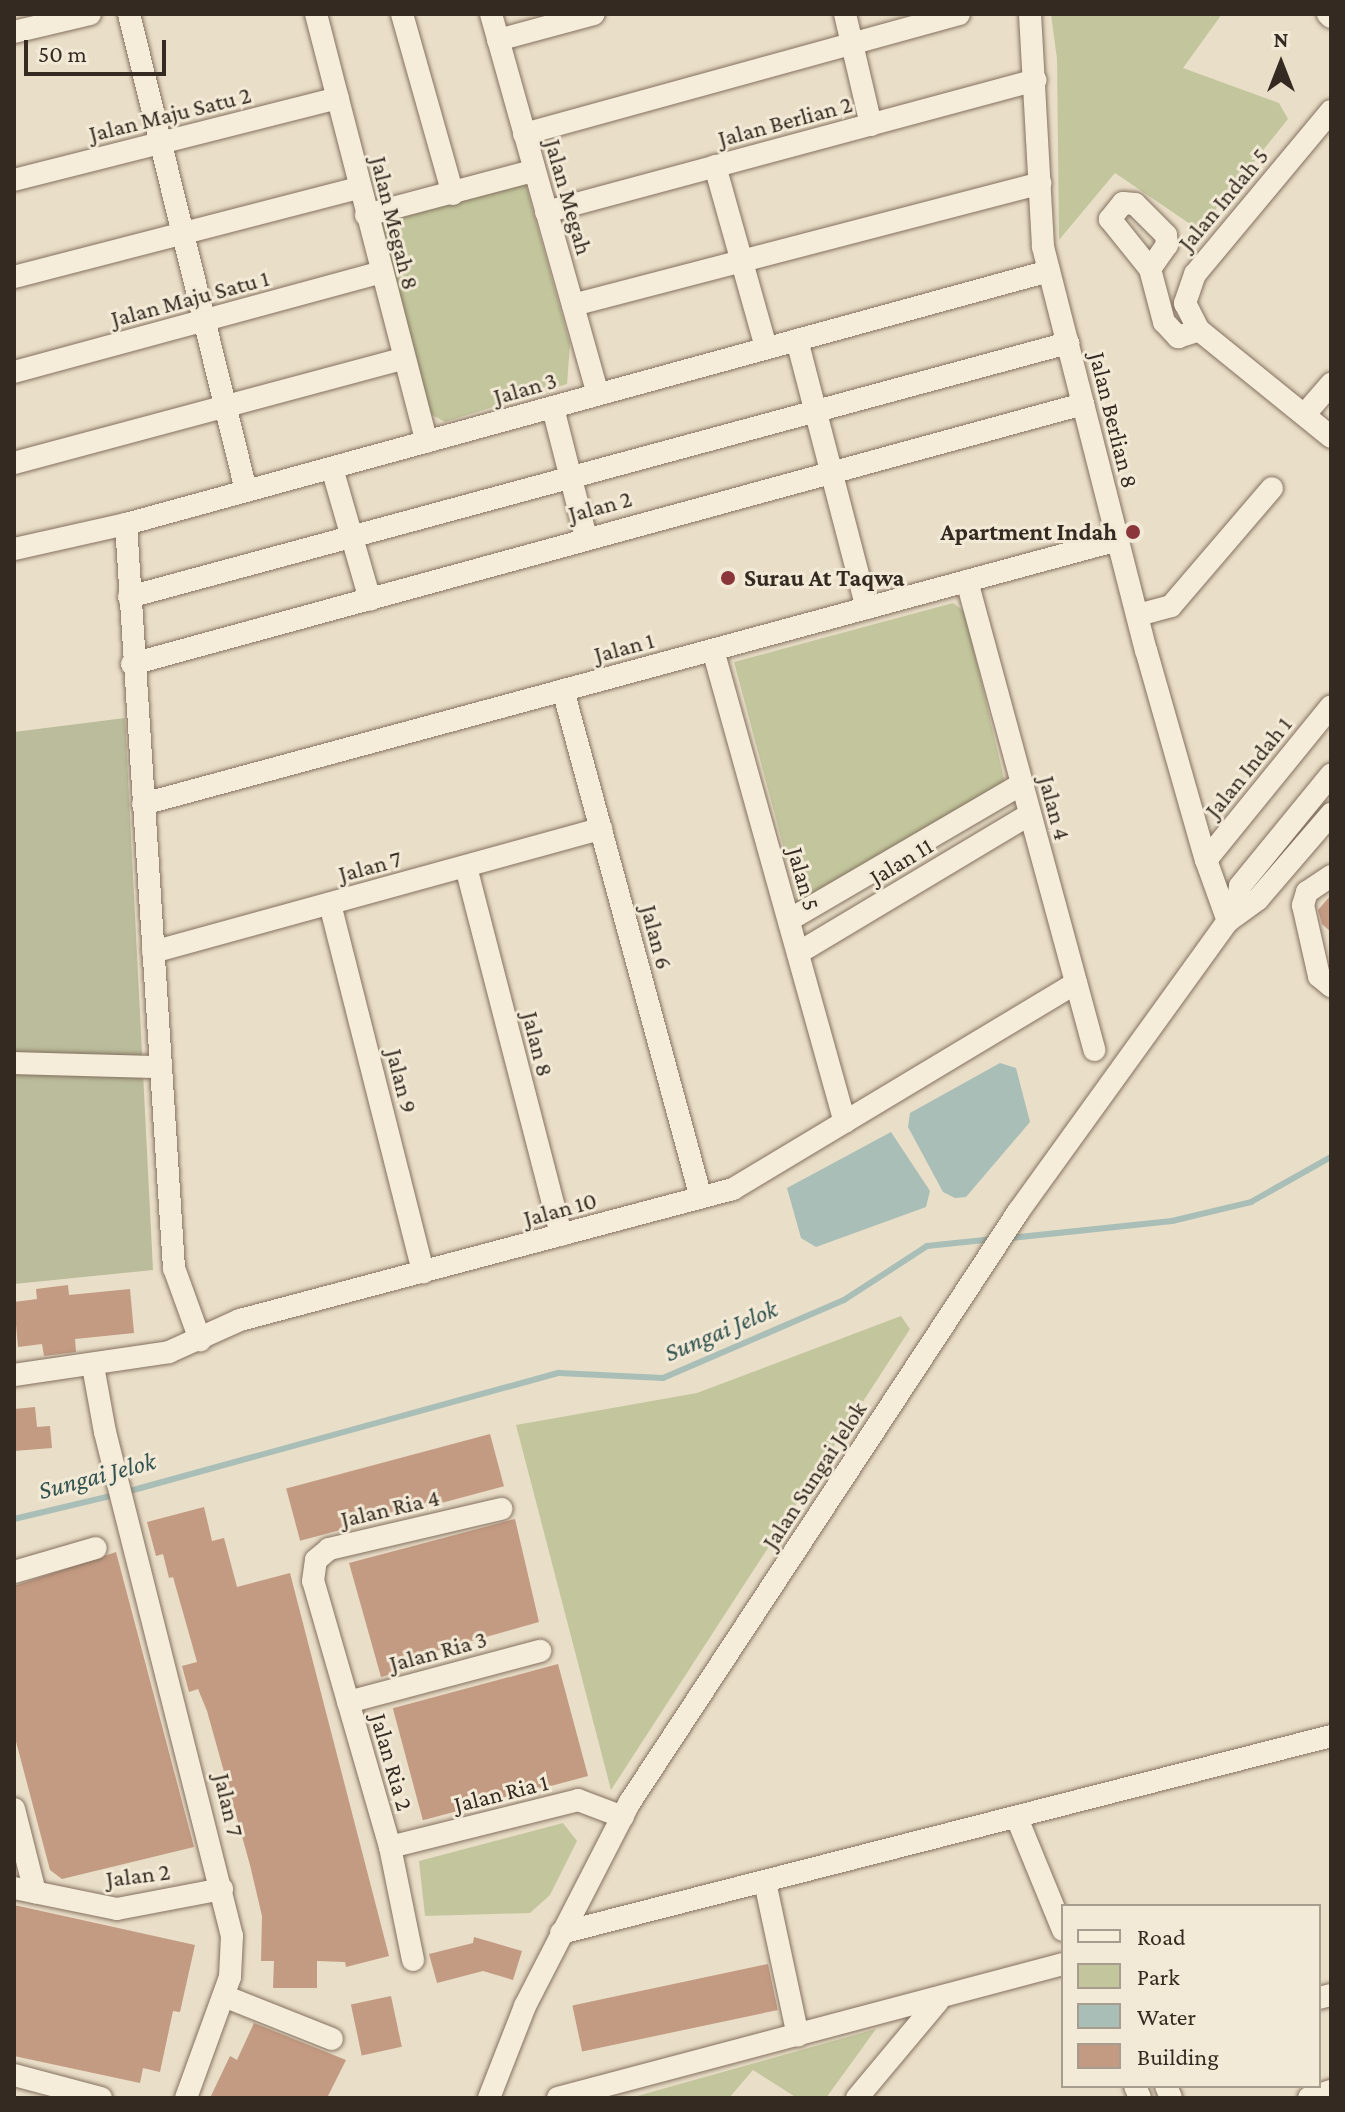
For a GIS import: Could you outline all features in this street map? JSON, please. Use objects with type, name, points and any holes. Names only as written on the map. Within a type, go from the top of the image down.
[{"type":"street","points":[[14,32],[90,14]]},
{"type":"street","points":[[129,14],[246,491]]},
{"type":"street","name":"Jalan Megah 8","points":[[317,14],[379,273],[427,442]]},
{"type":"street","points":[[402,14],[453,194]]},
{"type":"street","name":"Jalan Megah","points":[[491,14],[598,394]]},
{"type":"street","points":[[498,40],[594,14]]},
{"type":"street","points":[[845,14],[871,125]]},
{"type":"street","points":[[524,134],[959,14]]},
{"type":"street","name":"Jalan Berlian 8","points":[[1030,14],[1040,183],[1049,271],[1118,540],[1206,860],[1232,916]]},
{"type":"street","name":"Jalan Berlian 2","points":[[546,212],[1036,80]]},
{"type":"street","name":"Jalan Maju Satu 2","points":[[14,180],[338,98]]},
{"type":"street","name":"Jalan Indah 5","points":[[1199,330],[1185,303],[1195,274],[1328,120]]},
{"type":"street","points":[[715,166],[766,347]]},
{"type":"street","points":[[366,215],[533,171]]},
{"type":"street","points":[[573,305],[744,263],[1040,183]]},
{"type":"street","points":[[14,277],[359,188]]},
{"type":"street","points":[[1150,269],[1164,322],[1178,337],[1199,330],[1331,437]]},
{"type":"street","name":"Jalan 3","points":[[14,549],[126,524],[1049,271]]},
{"type":"street","name":"Jalan Maju Satu 1","points":[[14,372],[379,273]]},
{"type":"street","points":[[797,340],[867,608]]},
{"type":"street","points":[[129,597],[1068,343]]},
{"type":"street","points":[[14,463],[403,359]]},
{"type":"street","points":[[1305,414],[1331,384]]},
{"type":"street","name":"Jalan 2","points":[[132,664],[370,600],[586,537],[1083,404]]},
{"type":"street","points":[[553,408],[586,537]]},
{"type":"street","points":[[332,468],[370,600]]},
{"type":"street","points":[[1138,615],[1171,606],[1272,488]]},
{"type":"street","points":[[126,524],[132,664],[174,1268],[200,1340]]},
{"type":"street","name":"Jalan 1","points":[[143,804],[1118,540]]},
{"type":"street","name":"Jalan 4","points":[[967,581],[1094,1050]]},
{"type":"street","name":"Jalan 5","points":[[713,650],[845,1122]]},
{"type":"street","name":"Jalan 6","points":[[563,690],[701,1198]]},
{"type":"street","name":"Jalan Indah 1","points":[[1206,860],[1331,706]]},
{"type":"street","name":"Jalan Sungai Jelok","points":[[489,2098],[561,1933],[623,1817],[1018,1212],[1232,916],[1240,886],[1331,775]]},
{"type":"street","name":"Jalan 11","points":[[789,920],[1022,784]]},
{"type":"street","name":"Jalan 11","points":[[798,953],[1030,814]]},
{"type":"street","name":"Jalan Sungai Jelok","points":[[1232,916],[1258,899],[1331,814]]},
{"type":"street","name":"Jalan 7","points":[[153,952],[601,829]]},
{"type":"street","name":"Jalan 8","points":[[466,867],[561,1235]]},
{"type":"street","points":[[1331,876],[1307,892],[1303,905],[1319,976],[1331,986]]},
{"type":"street","name":"Jalan 9","points":[[330,904],[423,1272]]},
{"type":"street","name":"Jalan 10","points":[[14,1375],[93,1366],[169,1352],[240,1320],[733,1189],[1076,983]]},
{"type":"street","points":[[14,1063],[160,1067]]},
{"type":"street","name":"Jalan 7","points":[[93,1366],[105,1432],[232,1936],[230,1977],[186,2098]]},
{"type":"street","name":"Jalan Ria 4","points":[[313,1581],[316,1560],[329,1549],[501,1509]]},
{"type":"street","points":[[14,1572],[96,1548]]},
{"type":"street","name":"Jalan Ria 2","points":[[313,1581],[390,1847],[413,1960]]},
{"type":"street","name":"Jalan Ria 3","points":[[348,1702],[540,1651]]},
{"type":"street","points":[[561,1933],[1331,1736]]},
{"type":"street","name":"Jalan Ria 1","points":[[390,1847],[578,1800],[623,1817]]},
{"type":"street","points":[[14,1809],[25,1890]]},
{"type":"street","points":[[1017,1818],[1061,1925]]},
{"type":"street","points":[[765,1882],[798,2036]]},
{"type":"street","name":"Jalan 2","points":[[25,1890],[117,1909],[222,1889]]},
{"type":"street","points":[[558,2098],[938,2001],[1061,1965]]},
{"type":"street","points":[[224,1996],[332,2039]]},
{"type":"street","points":[[857,2098],[938,2001]]},
{"type":"street","points":[[14,2075],[101,2098]]},
{"type":"street","points":[[1309,2098],[1331,2091]]},
{"type":"green space","points":[[1051,14],[1222,14],[1183,68],[1279,103],[1288,119],[1199,230],[1115,173],[1059,240],[1057,59]]},
{"type":"green space","points":[[525,182],[570,344],[567,384],[445,422],[427,412],[380,224]]},
{"type":"green space","points":[[953,603],[965,612],[1005,783],[799,905],[734,662]]},
{"type":"green space","points":[[125,718],[153,1270],[14,1284],[14,732]]},
{"type":"green space","points":[[901,1316],[910,1329],[611,1790],[516,1425],[697,1393]]},
{"type":"green space","points":[[563,1823],[577,1841],[550,1895],[530,1913],[425,1916],[419,1861]]},
{"type":"green space","points":[[876,2029],[826,2098],[797,2098],[753,2070],[729,2098],[630,2098]]},
{"type":"water","points":[[1000,1063],[1016,1068],[1030,1122],[966,1197],[955,1198],[943,1192],[908,1127],[910,1113]]},
{"type":"water","points":[[891,1132],[930,1191],[926,1207],[816,1247],[801,1238],[787,1188]]},
{"type":"building","points":[[1331,895],[1331,932],[1322,924],[1318,910]]},
{"type":"building","points":[[68,1285],[69,1295],[130,1289],[134,1333],[75,1339],[76,1352],[44,1356],[42,1344],[18,1347],[14,1302],[37,1299],[36,1289]]},
{"type":"building","points":[[35,1407],[37,1427],[50,1426],[52,1448],[14,1451],[14,1409]]},
{"type":"building","points":[[490,1434],[504,1486],[300,1541],[286,1489]]},
{"type":"building","points":[[204,1507],[212,1541],[224,1538],[237,1587],[290,1573],[389,1956],[346,1967],[345,1962],[317,1961],[317,1988],[273,1988],[274,1961],[261,1961],[262,1916],[250,1865],[207,1711],[198,1689],[189,1692],[182,1666],[197,1662],[173,1577],[169,1578],[163,1554],[156,1556],[147,1522]]},
{"type":"building","points":[[515,1519],[539,1622],[407,1659],[410,1669],[381,1677],[349,1563]]},
{"type":"building","points":[[116,1552],[194,1847],[62,1879],[50,1870],[14,1734],[14,1586]]},
{"type":"building","points":[[558,1664],[588,1776],[423,1820],[393,1708]]},
{"type":"building","points":[[14,1905],[195,1945],[180,2012],[173,2011],[160,2072],[143,2068],[140,2083],[14,2056]]},
{"type":"building","points":[[474,1937],[522,1951],[513,1980],[483,1971],[437,1983],[429,1954],[473,1943]]},
{"type":"building","points":[[768,1964],[778,2010],[582,2052],[572,2006]]},
{"type":"building","points":[[391,1996],[402,2047],[362,2055],[351,2005]]},
{"type":"building","points":[[254,2023],[346,2060],[327,2098],[210,2098],[230,2056],[237,2060]]},
{"type":"waterway","name":"Sungai Jelok","points":[[1010,1238],[1172,1221],[1251,1202],[1331,1157]]},
{"type":"waterway","name":"Sungai Jelok","points":[[126,1492],[559,1373],[663,1378],[844,1300],[927,1246],[994,1239]]},
{"type":"waterway","name":"Sungai Jelok","points":[[14,1519],[115,1495]]},
{"type":"place","name":"Apartment Indah","points":[[1133,532]]},
{"type":"place","name":"Surau At Taqwa","points":[[728,578]]}]
